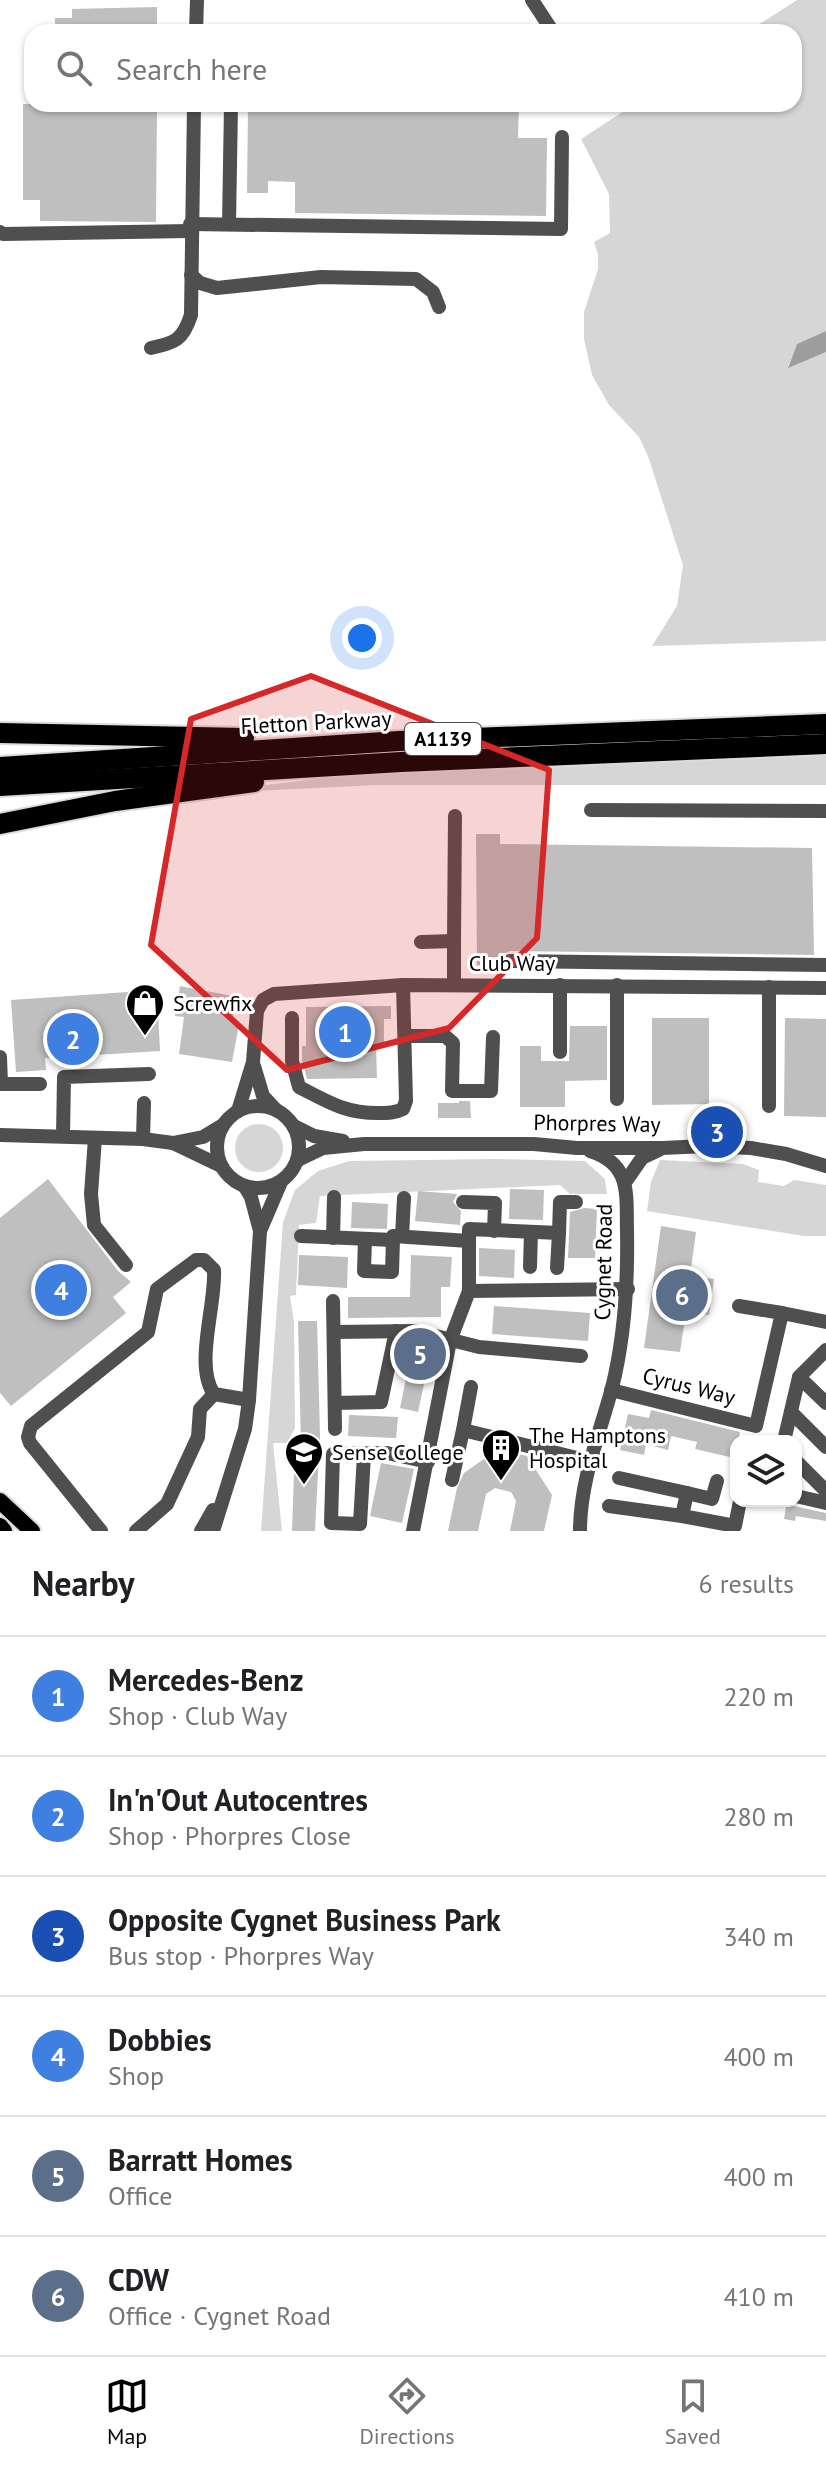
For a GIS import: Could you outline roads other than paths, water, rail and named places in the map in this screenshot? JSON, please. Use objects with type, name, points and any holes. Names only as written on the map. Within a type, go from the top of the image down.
[{"type":"highway","name":"Fletton Parkway","points":[[0,767],[399,741],[826,724]]},
{"type":"highway","points":[[0,733],[399,741]]},
{"type":"highway","name":"Fletton Parkway","points":[[0,786],[401,762],[826,744]]},
{"type":"highway","points":[[0,824],[115,801],[401,762]]},
{"type":"main road","points":[[0,1501],[32,1531]]},
{"type":"main road","points":[[0,1526],[4,1531]]},
{"type":"street","points":[[196,24],[197,0]]},
{"type":"street","points":[[532,0],[548,24]]},
{"type":"street","points":[[151,348],[172,344],[187,328],[191,315],[194,112]]},
{"type":"street","points":[[229,224],[231,112]]},
{"type":"street","points":[[0,232],[190,231],[229,224],[561,229],[562,137]]},
{"type":"street","points":[[191,275],[200,283],[217,288],[293,278],[416,279],[433,292],[439,307]]},
{"type":"street","points":[[591,810],[826,811]]},
{"type":"street","points":[[454,985],[455,816]]},
{"type":"street","points":[[421,942],[454,941]]},
{"type":"street","points":[[510,961],[826,965]]},
{"type":"street","points":[[292,1018],[292,1061],[299,1087],[356,1113],[396,1112],[403,1109],[406,1101],[403,985]]},
{"type":"street","name":"Club Way","points":[[238,1111],[253,1062],[257,1011],[263,1000],[274,994],[403,985],[826,988]]},
{"type":"street","points":[[560,985],[560,1052]]},
{"type":"street","points":[[617,985],[617,1099]]},
{"type":"street","points":[[769,987],[769,1106]]},
{"type":"street","points":[[405,1036],[445,1036],[453,1043],[452,1091],[491,1091],[493,1037]]},
{"type":"street","points":[[0,1057],[0,1084],[40,1084]]},
{"type":"street","name":"Club Way","points":[[253,1062],[263,1096],[276,1110]]},
{"type":"street","points":[[63,1136],[64,1077],[149,1074]]},
{"type":"street","points":[[143,1139],[144,1103]]},
{"type":"street","points":[[173,1143],[203,1137],[238,1111],[263,1106],[276,1110],[294,1126],[299,1137],[298,1160],[281,1182],[269,1188],[245,1187]]},
{"type":"street","points":[[213,1531],[245,1429],[260,1231],[251,1197],[245,1187],[227,1175],[221,1166],[217,1152],[223,1125]]},
{"type":"street","name":"Phorpres Way","points":[[294,1126],[314,1136],[364,1144]]},
{"type":"street","points":[[0,1135],[143,1139],[173,1143],[221,1166]]},
{"type":"street","points":[[95,1138],[91,1194],[94,1225],[126,1265]]},
{"type":"street","points":[[534,1144],[652,1141],[678,1145]]},
{"type":"street","name":"Phorpres Way","points":[[298,1160],[323,1148],[364,1144],[534,1144],[577,1148],[662,1148],[678,1145],[751,1148],[826,1166]]},
{"type":"street","name":"Cygnet Road","points":[[577,1148],[613,1162],[626,1181],[628,1289],[622,1343],[589,1461],[580,1531]]},
{"type":"street","name":"Cygnet Road","points":[[626,1181],[642,1158],[662,1148]]},
{"type":"street","points":[[260,1231],[281,1182]]},
{"type":"street","points":[[333,1238],[334,1197]]},
{"type":"street","points":[[365,1239],[364,1271],[392,1272],[404,1198]]},
{"type":"street","points":[[463,1202],[495,1203],[494,1231]]},
{"type":"street","points":[[557,1268],[560,1202],[576,1202]]},
{"type":"street","points":[[413,1531],[450,1341],[469,1291],[469,1229],[559,1233]]},
{"type":"street","points":[[530,1267],[531,1232]]},
{"type":"street","points":[[301,1236],[469,1241]]},
{"type":"street","points":[[101,1531],[30,1443],[31,1426],[148,1332],[157,1289],[196,1260],[204,1260],[214,1270],[205,1373],[207,1385],[214,1394],[249,1400]]},
{"type":"street","points":[[469,1291],[628,1289]]},
{"type":"street","points":[[333,1301],[335,1429]]},
{"type":"street","points":[[739,1306],[826,1322]]},
{"type":"street","name":"Cyrus Way","points":[[754,1435],[782,1313]]},
{"type":"street","points":[[335,1403],[381,1402],[396,1331]]},
{"type":"street","points":[[334,1332],[416,1331],[479,1347],[581,1356]]},
{"type":"street","points":[[785,1435],[799,1377],[825,1353]]},
{"type":"street","points":[[799,1377],[826,1403]]},
{"type":"street","points":[[452,1480],[471,1387]]},
{"type":"street","name":"Cyrus Way","points":[[611,1390],[756,1426]]},
{"type":"street","points":[[136,1531],[167,1504],[198,1437],[200,1409],[214,1394]]},
{"type":"street","points":[[791,1412],[826,1447]]},
{"type":"street","points":[[463,1430],[589,1461]]},
{"type":"street","points":[[364,1455],[360,1524],[331,1523],[333,1454],[387,1453],[428,1462]]},
{"type":"street","points":[[802,1467],[826,1491]]},
{"type":"street","points":[[201,1531],[230,1474]]},
{"type":"street","points":[[619,1478],[712,1499],[717,1481]]},
{"type":"street","points":[[682,1516],[687,1493]]},
{"type":"street","points":[[802,1497],[826,1503]]},
{"type":"street","points":[[609,1506],[735,1526],[739,1507]]},
{"type":"place","name":"Mercedes-Benz","points":[[345,1032]]},
{"type":"place","name":"Screwfix","points":[[145,1037]]},
{"type":"place","name":"In'n'Out Autocentres","points":[[73,1039]]},
{"type":"place","name":"Opposite Cygnet Business Park","points":[[717,1132]]},
{"type":"place","name":"Dobbies","points":[[61,1290]]},
{"type":"place","name":"CDW","points":[[682,1295]]},
{"type":"place","name":"Barratt Homes","points":[[420,1354]]},
{"type":"place","name":"The Hamptons Hospital","points":[[501,1482]]},
{"type":"place","name":"Sense College","points":[[304,1486]]}]
